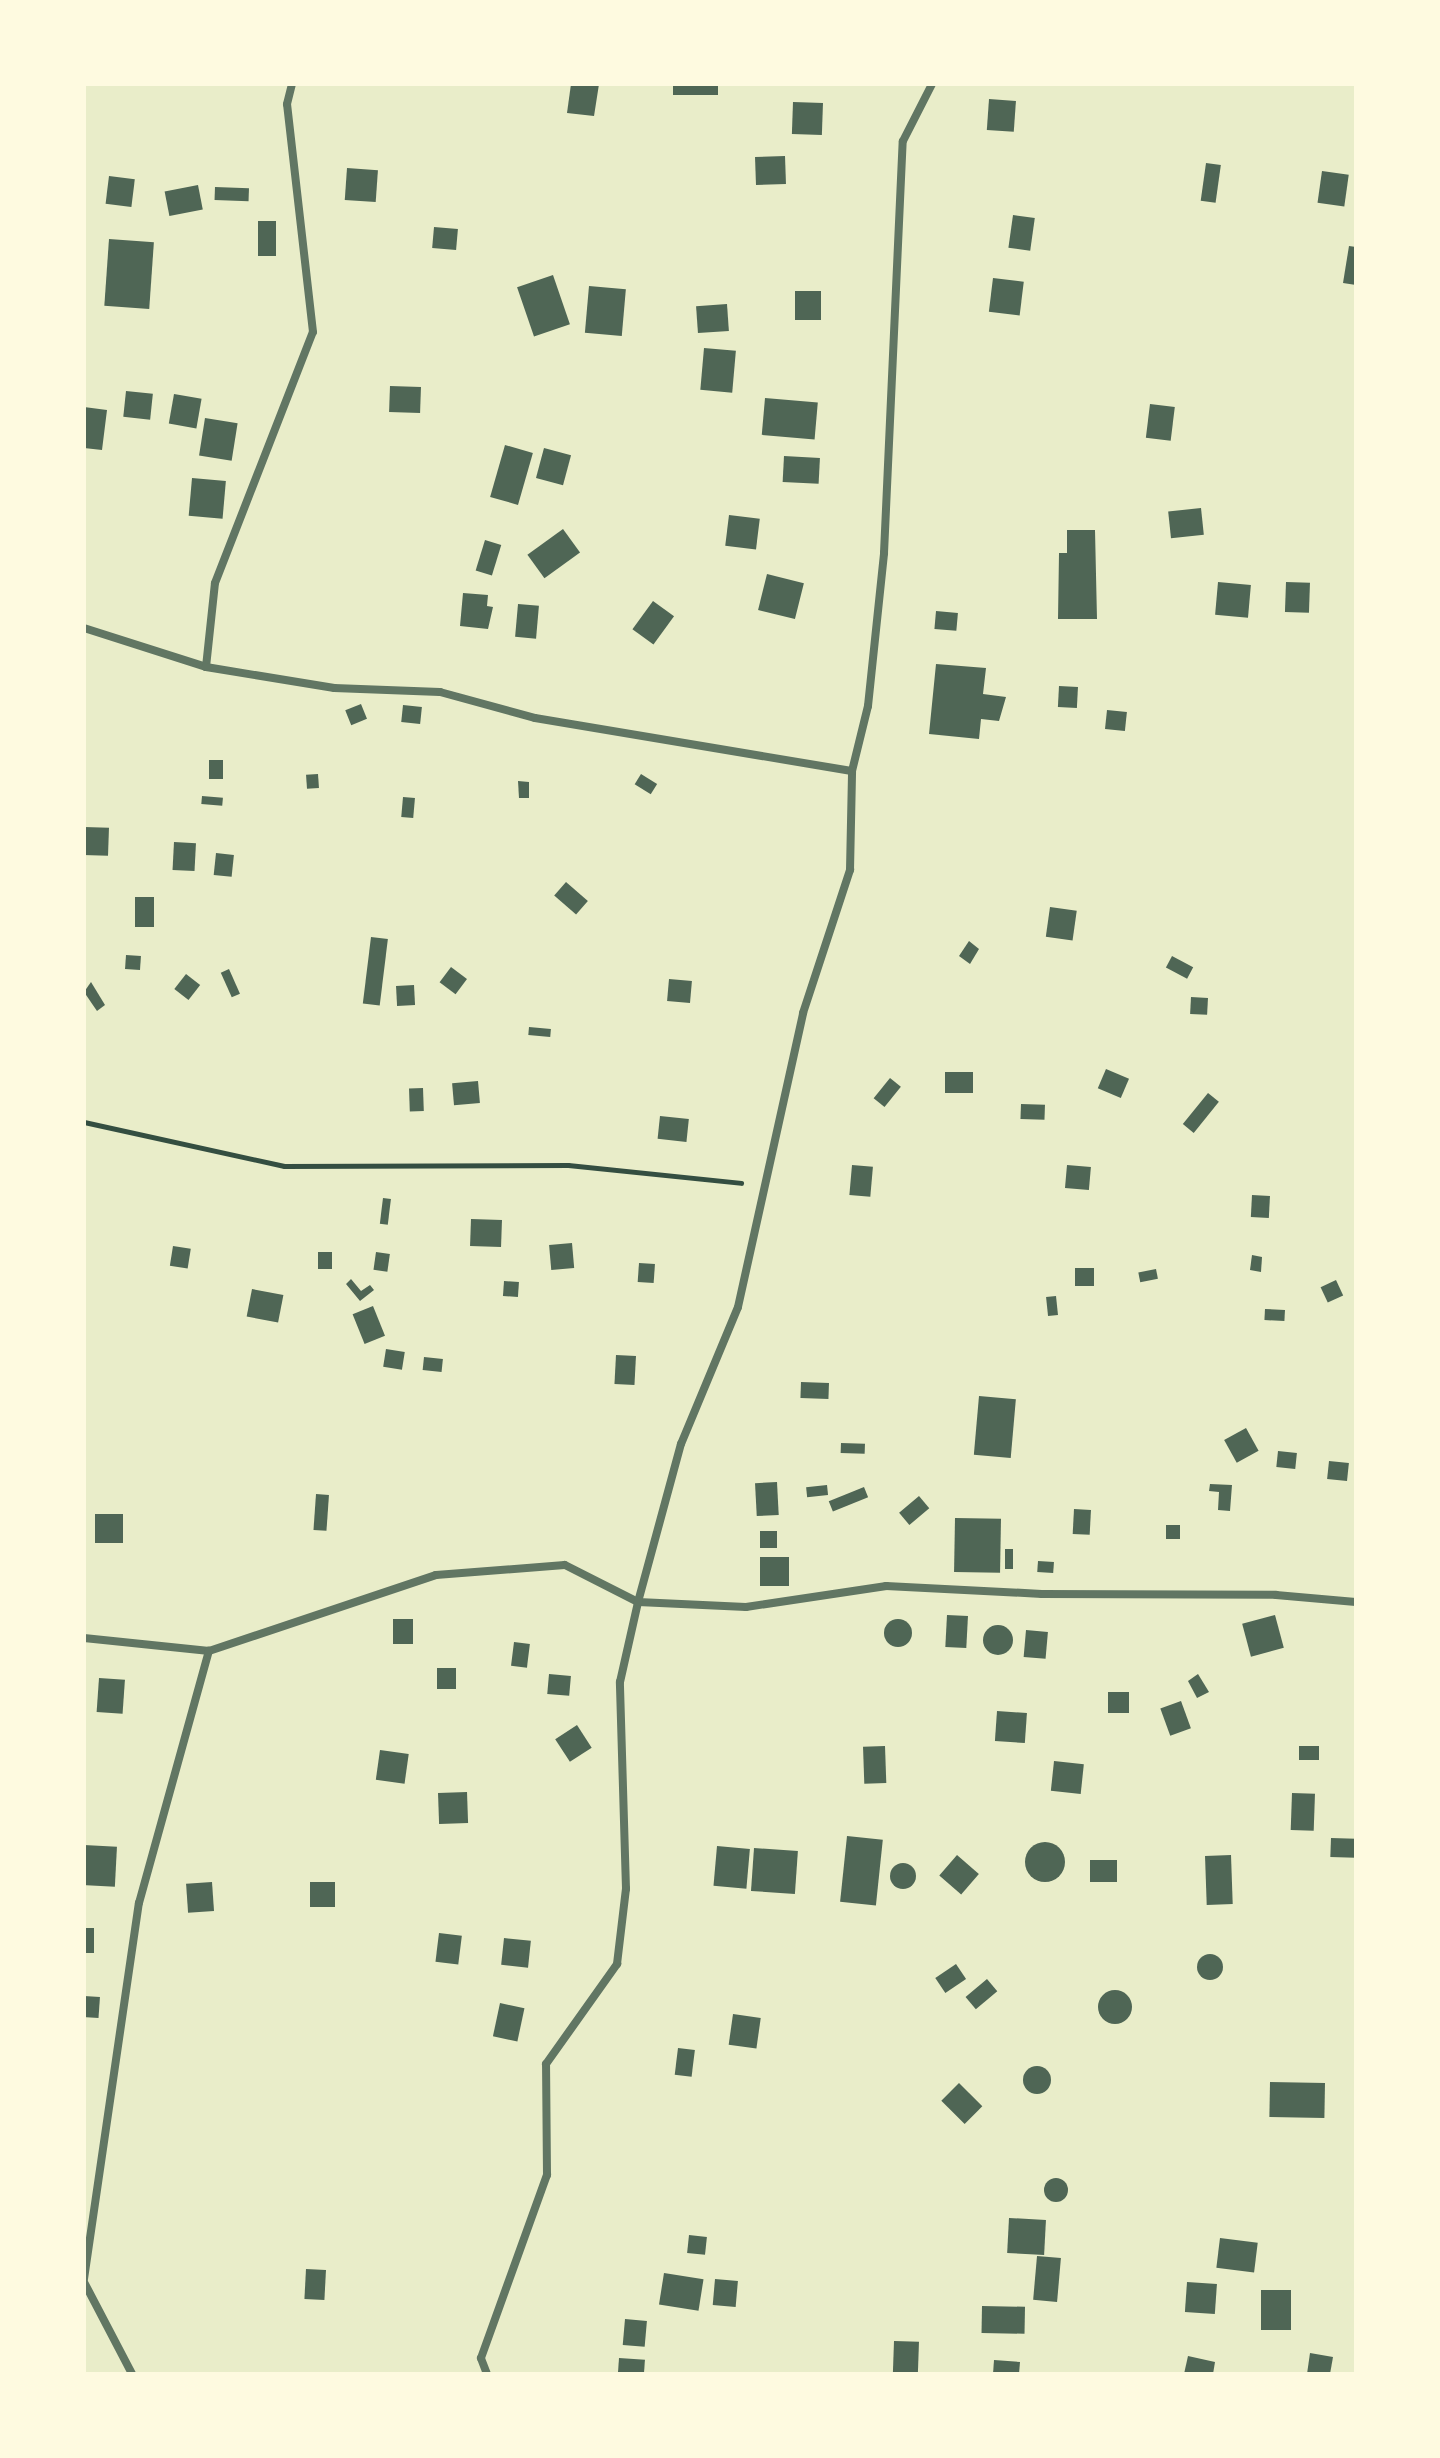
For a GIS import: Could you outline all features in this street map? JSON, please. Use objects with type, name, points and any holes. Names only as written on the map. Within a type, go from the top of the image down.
[{"type":"street","points":[[206,667],[215,583],[313,332],[287,104],[292,84]]},
{"type":"street","points":[[487,2374],[481,2358],[547,2175],[546,2064],[617,1964],[626,1889],[620,1682],[638,1602],[681,1444],[738,1307],[803,1013],[850,870],[852,771],[868,706],[884,553],[903,141],[932,84]]},
{"type":"street","points":[[84,628],[206,667],[334,688],[440,692],[535,718],[852,771]]},
{"type":"street","points":[[84,1638],[209,1651],[436,1575],[565,1565],[638,1602],[746,1607],[886,1586],[1057,1594],[1276,1595],[1356,1602]]},
{"type":"street","points":[[132,2374],[84,2281],[139,1903],[209,1651]]},
{"type":"path","points":[[84,1122],[284,1166],[568,1165],[765,1185]]},
{"type":"building","points":[[571,84],[599,84],[594,116],[567,113]]},
{"type":"building","points":[[673,84],[718,84],[718,95],[673,95]]},
{"type":"building","points":[[989,99],[1016,101],[1014,132],[987,130]]},
{"type":"building","points":[[793,102],[823,103],[822,135],[792,134]]},
{"type":"building","points":[[785,156],[786,184],[756,185],[755,157]]},
{"type":"building","points":[[1206,163],[1221,165],[1216,203],[1201,201]]},
{"type":"building","points":[[347,168],[378,170],[376,202],[345,200]]},
{"type":"building","points":[[1322,171],[1349,175],[1344,206],[1318,203]]},
{"type":"building","points":[[109,176],[135,179],[131,207],[106,204]]},
{"type":"building","points":[[198,185],[203,210],[169,216],[165,191]]},
{"type":"building","points":[[215,187],[249,188],[249,201],[215,200]]},
{"type":"building","points":[[1013,215],[1035,218],[1030,251],[1008,248]]},
{"type":"building","points":[[258,221],[276,221],[276,256],[258,256]]},
{"type":"building","points":[[434,227],[458,229],[456,250],[432,248]]},
{"type":"building","points":[[109,239],[154,242],[149,309],[104,306]]},
{"type":"building","points":[[1349,246],[1356,247],[1356,285],[1343,283]]},
{"type":"building","points":[[553,275],[570,324],[534,337],[517,287]]},
{"type":"building","points":[[993,278],[1024,282],[1020,316],[989,312]]},
{"type":"building","points":[[589,286],[626,289],[622,336],[585,333]]},
{"type":"building","points":[[795,291],[821,291],[821,320],[795,320]]},
{"type":"building","points":[[727,304],[729,331],[698,333],[696,306]]},
{"type":"building","points":[[704,348],[736,351],[732,393],[700,390]]},
{"type":"building","points":[[390,386],[421,387],[420,413],[389,412]]},
{"type":"building","points":[[126,391],[153,394],[150,420],[123,417]]},
{"type":"building","points":[[174,394],[202,399],[196,428],[169,424]]},
{"type":"building","points":[[765,398],[818,403],[815,439],[762,435]]},
{"type":"building","points":[[1150,404],[1175,407],[1171,441],[1146,438]]},
{"type":"building","points":[[84,407],[107,410],[102,450],[84,448]]},
{"type":"building","points":[[205,418],[238,423],[232,461],[199,456]]},
{"type":"building","points":[[505,445],[533,453],[518,505],[490,497]]},
{"type":"building","points":[[544,448],[571,455],[563,485],[536,478]]},
{"type":"building","points":[[784,456],[820,458],[819,484],[783,482]]},
{"type":"building","points":[[192,478],[226,481],[223,519],[189,516]]},
{"type":"building","points":[[1201,508],[1204,535],[1171,538],[1168,511]]},
{"type":"building","points":[[729,515],[760,519],[756,550],[725,546]]},
{"type":"building","points":[[563,529],[580,552],[544,578],[527,555]]},
{"type":"building","points":[[1067,530],[1095,530],[1097,619],[1058,619],[1059,553],[1067,553]]},
{"type":"building","points":[[485,540],[501,545],[492,576],[476,571]]},
{"type":"building","points":[[767,574],[804,583],[795,619],[758,610]]},
{"type":"building","points":[[1218,582],[1251,585],[1248,618],[1215,615]]},
{"type":"building","points":[[1286,582],[1310,583],[1309,613],[1285,612]]},
{"type":"building","points":[[463,593],[488,595],[487,606],[493,607],[488,629],[460,626]]},
{"type":"building","points":[[653,601],[674,616],[653,645],[632,629]]},
{"type":"building","points":[[518,604],[539,606],[536,639],[515,637]]},
{"type":"building","points":[[936,611],[958,613],[956,631],[934,629]]},
{"type":"building","points":[[936,664],[986,668],[983,694],[1006,697],[999,721],[981,719],[979,739],[929,734]]},
{"type":"building","points":[[1059,686],[1078,687],[1077,708],[1058,707]]},
{"type":"building","points":[[361,704],[367,719],[351,725],[345,710]]},
{"type":"building","points":[[403,705],[422,707],[420,724],[401,722]]},
{"type":"building","points":[[1107,710],[1127,712],[1125,731],[1105,729]]},
{"type":"building","points":[[209,760],[223,760],[223,779],[209,779]]},
{"type":"building","points":[[318,774],[319,788],[307,789],[306,775]]},
{"type":"building","points":[[641,774],[657,784],[651,794],[635,784]]},
{"type":"building","points":[[518,781],[529,782],[529,798],[519,798]]},
{"type":"building","points":[[202,796],[223,798],[222,806],[201,804]]},
{"type":"building","points":[[403,797],[415,798],[413,818],[401,817]]},
{"type":"building","points":[[84,827],[109,828],[108,856],[84,855]]},
{"type":"building","points":[[174,842],[196,843],[195,871],[173,870]]},
{"type":"building","points":[[216,853],[234,855],[232,877],[214,875]]},
{"type":"building","points":[[566,882],[588,901],[576,915],[554,896]]},
{"type":"building","points":[[135,897],[154,897],[154,927],[135,927]]},
{"type":"building","points":[[1050,907],[1077,911],[1073,940],[1046,937]]},
{"type":"building","points":[[371,937],[388,939],[380,1006],[363,1004]]},
{"type":"building","points":[[969,941],[979,949],[970,964],[959,956]]},
{"type":"building","points":[[126,955],[141,956],[140,970],[125,969]]},
{"type":"building","points":[[1172,956],[1193,967],[1187,979],[1166,967]]},
{"type":"building","points":[[451,967],[467,979],[456,994],[440,982]]},
{"type":"building","points":[[229,969],[240,994],[232,997],[221,973]]},
{"type":"building","points":[[186,974],[200,985],[188,1000],[174,989]]},
{"type":"building","points":[[669,979],[692,981],[690,1003],[667,1001]]},
{"type":"building","points":[[91,982],[105,1005],[97,1011],[84,992]]},
{"type":"building","points":[[414,985],[415,1005],[397,1006],[396,986]]},
{"type":"building","points":[[1191,997],[1208,998],[1207,1015],[1190,1014]]},
{"type":"building","points":[[529,1027],[551,1029],[550,1037],[528,1035]]},
{"type":"building","points":[[1106,1069],[1129,1079],[1121,1098],[1098,1088]]},
{"type":"building","points":[[945,1072],[973,1072],[973,1093],[945,1093]]},
{"type":"building","points":[[890,1078],[901,1087],[885,1107],[874,1098]]},
{"type":"building","points":[[478,1081],[480,1103],[454,1105],[452,1083]]},
{"type":"building","points":[[409,1088],[423,1088],[424,1111],[410,1111]]},
{"type":"building","points":[[1208,1093],[1219,1102],[1194,1133],[1183,1124]]},
{"type":"building","points":[[1021,1104],[1045,1105],[1044,1120],[1020,1119]]},
{"type":"building","points":[[660,1116],[689,1119],[686,1142],[658,1139]]},
{"type":"building","points":[[852,1165],[873,1167],[870,1197],[849,1195]]},
{"type":"building","points":[[1067,1165],[1091,1167],[1089,1190],[1065,1188]]},
{"type":"building","points":[[1252,1195],[1270,1196],[1269,1218],[1251,1217]]},
{"type":"building","points":[[383,1198],[391,1199],[388,1225],[380,1224]]},
{"type":"building","points":[[471,1219],[502,1220],[501,1247],[470,1246]]},
{"type":"building","points":[[572,1243],[574,1268],[551,1270],[549,1245]]},
{"type":"building","points":[[173,1246],[191,1249],[188,1269],[170,1266]]},
{"type":"building","points":[[318,1252],[332,1252],[332,1269],[318,1269]]},
{"type":"building","points":[[376,1252],[390,1254],[387,1272],[373,1270]]},
{"type":"building","points":[[1252,1255],[1262,1257],[1261,1272],[1250,1270]]},
{"type":"building","points":[[639,1263],[655,1264],[654,1283],[638,1282]]},
{"type":"building","points":[[1075,1268],[1094,1268],[1094,1286],[1075,1286]]},
{"type":"building","points":[[1156,1269],[1158,1279],[1140,1282],[1138,1272]]},
{"type":"building","points":[[351,1279],[361,1291],[370,1285],[374,1290],[360,1301],[346,1284]]},
{"type":"building","points":[[1336,1280],[1343,1295],[1328,1303],[1321,1287]]},
{"type":"building","points":[[504,1281],[519,1282],[518,1297],[503,1296]]},
{"type":"building","points":[[252,1289],[283,1295],[278,1323],[247,1316]]},
{"type":"building","points":[[1056,1296],[1058,1315],[1048,1316],[1046,1297]]},
{"type":"building","points":[[373,1306],[385,1336],[365,1344],[353,1314]]},
{"type":"building","points":[[1265,1309],[1285,1310],[1284,1321],[1264,1320]]},
{"type":"building","points":[[386,1349],[405,1352],[402,1370],[383,1367]]},
{"type":"building","points":[[616,1355],[636,1356],[634,1385],[614,1384]]},
{"type":"building","points":[[424,1357],[443,1359],[442,1372],[423,1370]]},
{"type":"building","points":[[801,1382],[829,1383],[828,1399],[800,1398]]},
{"type":"building","points":[[979,1396],[1016,1399],[1011,1458],[974,1455]]},
{"type":"building","points":[[1246,1428],[1259,1451],[1237,1463],[1224,1440]]},
{"type":"building","points":[[841,1443],[865,1444],[865,1454],[841,1453]]},
{"type":"building","points":[[1278,1451],[1297,1453],[1295,1469],[1276,1467]]},
{"type":"building","points":[[1329,1461],[1349,1463],[1347,1481],[1327,1479]]},
{"type":"building","points":[[777,1482],[779,1515],[757,1516],[755,1483]]},
{"type":"building","points":[[1210,1484],[1232,1485],[1230,1511],[1218,1510],[1219,1492],[1209,1491]]},
{"type":"building","points":[[827,1485],[828,1495],[807,1497],[806,1487]]},
{"type":"building","points":[[864,1487],[868,1497],[833,1511],[829,1501]]},
{"type":"building","points":[[316,1494],[329,1495],[326,1531],[313,1530]]},
{"type":"building","points":[[919,1496],[929,1508],[909,1525],[899,1513]]},
{"type":"building","points":[[1074,1509],[1091,1510],[1090,1535],[1073,1534]]},
{"type":"building","points":[[95,1514],[123,1514],[123,1543],[95,1543]]},
{"type":"building","points":[[955,1518],[1001,1519],[1000,1573],[954,1572]]},
{"type":"building","points":[[1166,1525],[1180,1525],[1180,1539],[1166,1539]]},
{"type":"building","points":[[760,1531],[777,1531],[777,1548],[760,1548]]},
{"type":"building","points":[[1005,1549],[1013,1549],[1013,1569],[1005,1569]]},
{"type":"building","points":[[760,1557],[789,1557],[789,1586],[760,1586]]},
{"type":"building","points":[[1038,1561],[1054,1562],[1053,1573],[1037,1572]]},
{"type":"building","points":[[947,1615],[968,1616],[966,1648],[945,1647]]},
{"type":"building","points":[[1275,1615],[1284,1648],[1251,1657],[1242,1624]]},
{"type":"building","points":[[393,1619],[413,1619],[413,1644],[393,1644]]},
{"type":"building","points":[[898,1619],[908,1623],[912,1633],[908,1643],[898,1647],[888,1643],[884,1633],[888,1623]]},
{"type":"building","points":[[998,1625],[1009,1629],[1013,1640],[1009,1651],[998,1655],[987,1651],[983,1640],[987,1629]]},
{"type":"building","points":[[1026,1630],[1048,1632],[1046,1659],[1024,1657]]},
{"type":"building","points":[[514,1642],[530,1644],[527,1668],[511,1666]]},
{"type":"building","points":[[437,1668],[456,1668],[456,1689],[437,1689]]},
{"type":"building","points":[[549,1674],[571,1676],[569,1696],[547,1694]]},
{"type":"building","points":[[1198,1674],[1209,1692],[1197,1698],[1188,1681]]},
{"type":"building","points":[[99,1678],[125,1680],[123,1714],[97,1712]]},
{"type":"building","points":[[1108,1692],[1129,1692],[1129,1713],[1108,1713]]},
{"type":"building","points":[[1181,1701],[1191,1728],[1170,1736],[1160,1709]]},
{"type":"building","points":[[997,1711],[1027,1713],[1025,1743],[995,1741]]},
{"type":"building","points":[[577,1725],[592,1748],[570,1762],[555,1739]]},
{"type":"building","points":[[885,1746],[886,1783],[864,1784],[863,1747]]},
{"type":"building","points":[[1299,1746],[1319,1746],[1319,1760],[1299,1760]]},
{"type":"building","points":[[380,1750],[409,1754],[405,1784],[376,1780]]},
{"type":"building","points":[[1054,1761],[1084,1764],[1081,1794],[1051,1791]]},
{"type":"building","points":[[467,1792],[468,1823],[439,1824],[438,1793]]},
{"type":"building","points":[[1292,1793],[1315,1794],[1314,1831],[1291,1830]]},
{"type":"building","points":[[847,1836],[883,1840],[876,1905],[840,1902]]},
{"type":"building","points":[[1331,1838],[1356,1839],[1355,1858],[1330,1857]]},
{"type":"building","points":[[1045,1842],[1059,1848],[1065,1862],[1059,1876],[1045,1882],[1031,1876],[1025,1862],[1031,1848]]},
{"type":"building","points":[[84,1845],[117,1847],[115,1887],[84,1885]]},
{"type":"building","points":[[717,1846],[750,1849],[746,1889],[714,1886]]},
{"type":"building","points":[[754,1848],[798,1851],[795,1894],[751,1891]]},
{"type":"building","points":[[957,1855],[979,1874],[961,1894],[939,1875]]},
{"type":"building","points":[[1231,1855],[1233,1904],[1207,1905],[1205,1856]]},
{"type":"building","points":[[1090,1860],[1117,1860],[1117,1882],[1090,1882]]},
{"type":"building","points":[[903,1863],[912,1867],[916,1876],[912,1885],[903,1889],[894,1885],[890,1876],[894,1867]]},
{"type":"building","points":[[212,1882],[214,1911],[188,1913],[186,1884]]},
{"type":"building","points":[[310,1882],[335,1882],[335,1907],[310,1907]]},
{"type":"building","points":[[84,1928],[94,1928],[94,1953],[84,1953]]},
{"type":"building","points":[[439,1933],[462,1936],[458,1965],[435,1962]]},
{"type":"building","points":[[504,1938],[531,1941],[528,1968],[501,1965]]},
{"type":"building","points":[[1210,1954],[1219,1958],[1223,1967],[1219,1976],[1210,1980],[1201,1976],[1197,1967],[1201,1958]]},
{"type":"building","points":[[956,1964],[966,1979],[945,1993],[935,1978]]},
{"type":"building","points":[[987,1979],[997,1991],[976,2009],[966,1997]]},
{"type":"building","points":[[1115,1990],[1127,1995],[1132,2007],[1127,2019],[1115,2024],[1103,2019],[1098,2007],[1103,1995]]},
{"type":"building","points":[[84,1996],[100,1997],[98,2018],[84,2017]]},
{"type":"building","points":[[500,2003],[524,2008],[517,2041],[493,2036]]},
{"type":"building","points":[[733,2014],[761,2018],[756,2049],[729,2045]]},
{"type":"building","points":[[678,2048],[695,2050],[692,2077],[675,2075]]},
{"type":"building","points":[[1037,2066],[1047,2070],[1051,2080],[1047,2090],[1037,2094],[1027,2090],[1023,2080],[1027,2070]]},
{"type":"building","points":[[1270,2082],[1325,2083],[1324,2118],[1269,2117]]},
{"type":"building","points":[[959,2083],[982,2106],[965,2124],[941,2101]]},
{"type":"building","points":[[1056,2178],[1064,2182],[1068,2190],[1064,2198],[1056,2202],[1048,2198],[1044,2190],[1048,2182]]},
{"type":"building","points":[[1009,2218],[1046,2220],[1044,2255],[1007,2253]]},
{"type":"building","points":[[689,2235],[707,2237],[705,2255],[687,2253]]},
{"type":"building","points":[[1220,2238],[1258,2243],[1254,2272],[1216,2268]]},
{"type":"building","points":[[1037,2256],[1061,2258],[1057,2302],[1033,2300]]},
{"type":"building","points":[[306,2269],[326,2270],[324,2300],[304,2299]]},
{"type":"building","points":[[664,2273],[704,2279],[699,2311],[659,2305]]},
{"type":"building","points":[[715,2279],[738,2281],[736,2307],[713,2305]]},
{"type":"building","points":[[1187,2282],[1217,2284],[1215,2314],[1185,2312]]},
{"type":"building","points":[[1261,2290],[1291,2290],[1291,2330],[1261,2330]]},
{"type":"building","points":[[982,2306],[1025,2307],[1025,2334],[982,2333]]},
{"type":"building","points":[[625,2319],[647,2321],[645,2347],[623,2345]]},
{"type":"building","points":[[894,2341],[919,2342],[918,2374],[893,2374]]},
{"type":"building","points":[[1310,2353],[1333,2357],[1330,2374],[1307,2374]]},
{"type":"building","points":[[1188,2356],[1215,2362],[1213,2374],[1184,2374]]},
{"type":"building","points":[[619,2358],[645,2360],[644,2374],[618,2374]]},
{"type":"building","points":[[994,2360],[1020,2362],[1019,2374],[993,2374]]}]
